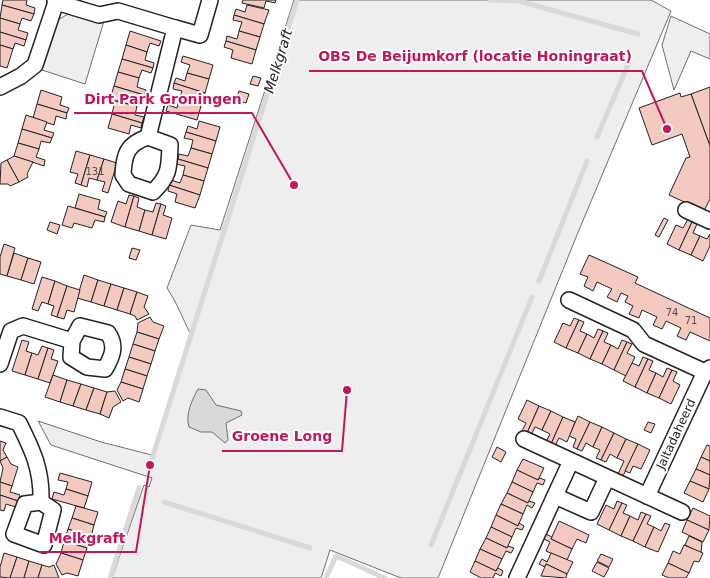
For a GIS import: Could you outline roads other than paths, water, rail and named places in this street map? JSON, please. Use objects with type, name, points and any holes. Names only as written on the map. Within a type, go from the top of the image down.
[{"type":"street","points":[[0,87],[21,76],[35,65],[56,1],[99,15],[118,11],[200,34],[210,0]]},
{"type":"street","points":[[148,137],[176,28]]},
{"type":"street","points":[[686,210],[710,221]]},
{"type":"street","name":"Jaltadaheerd","points":[[569,300],[633,330],[644,344],[708,370],[647,496]]},
{"type":"street","points":[[0,364],[11,331],[23,326],[72,342]]},
{"type":"street","points":[[0,417],[19,423],[36,457],[41,484],[41,502]]},
{"type":"street","points":[[524,439],[682,512]]},
{"type":"street","points":[[516,578],[571,461]]},
{"type":"street","points":[[555,496],[591,512],[607,478]]},
{"type":"waterway","name":"Melkgraft","points":[[150,465],[297,0]]},
{"type":"waterway","name":"Melkgraft","points":[[490,0],[519,1],[638,34]]},
{"type":"waterway","points":[[597,137],[630,60]]},
{"type":"waterway","points":[[539,281],[587,161]]},
{"type":"waterway","points":[[431,545],[532,297]]},
{"type":"waterway","name":"Melkgraft","points":[[110,578],[139,488]]},
{"type":"waterway","points":[[164,502],[310,548]]},
{"type":"waterway","points":[[326,578],[336,556],[385,578]]},
{"type":"place","name":"OBS De Beijumkorf (locatie Honingraat)","points":[[667,129]]},
{"type":"place","name":"Dirt Park Groningen","points":[[294,185]]},
{"type":"place","name":"Groene Long","points":[[347,390]]},
{"type":"place","name":"Melkgraft","points":[[150,465]]}]
